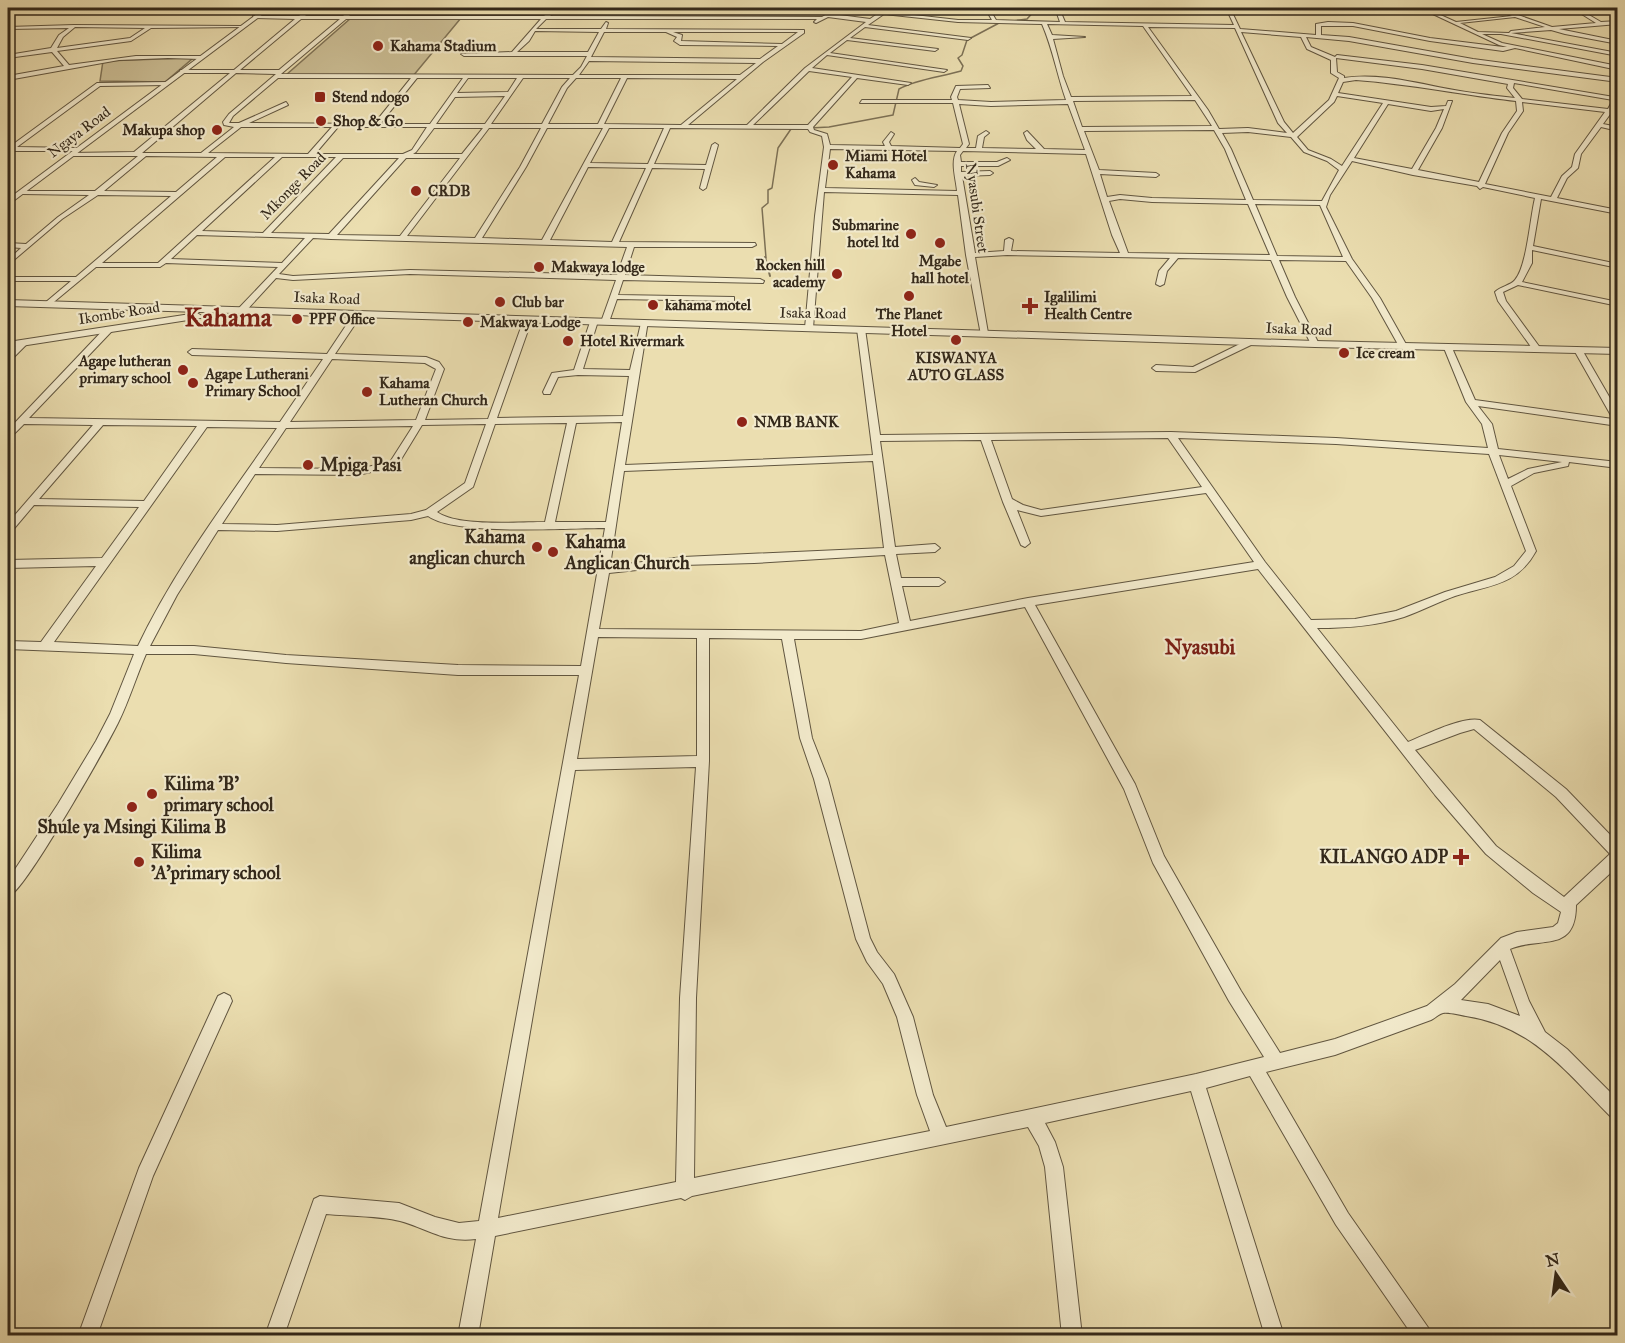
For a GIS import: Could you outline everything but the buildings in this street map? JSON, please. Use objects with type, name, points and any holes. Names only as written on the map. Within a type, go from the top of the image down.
[{"type":"street","name":"Ngaya Road","points":[[8,203],[268,8]]},
{"type":"street","points":[[136,154],[311,8]]},
{"type":"street","points":[[363,9],[354,8],[344,16],[231,115],[226,122],[227,125],[810,127],[856,76]]},
{"type":"street","points":[[498,17],[505,8]]},
{"type":"street","points":[[513,54],[527,40],[532,30],[557,8]]},
{"type":"street","points":[[652,18],[656,8]]},
{"type":"street","points":[[708,18],[710,8]]},
{"type":"street","points":[[683,126],[782,45],[839,8]]},
{"type":"street","points":[[987,8],[995,22]]},
{"type":"street","points":[[1057,8],[1063,23]]},
{"type":"street","points":[[1228,8],[1281,123],[1306,151],[1329,160],[1343,170]]},
{"type":"street","points":[[1422,8],[1489,39],[1514,47],[1617,68]]},
{"type":"street","points":[[1495,8],[1547,28],[1617,44]]},
{"type":"street","points":[[1574,8],[1603,23],[1617,27]]},
{"type":"street","points":[[375,16],[383,9]]},
{"type":"street","points":[[407,17],[416,9]]},
{"type":"street","points":[[749,126],[807,69],[886,10],[939,19],[1239,28],[1302,34],[1508,66],[1617,80]]},
{"type":"street","points":[[937,12],[939,19]]},
{"type":"street","points":[[255,17],[407,17],[455,14],[498,17],[825,17],[871,21]]},
{"type":"street","points":[[1451,21],[1472,22],[1516,16]]},
{"type":"street","points":[[477,240],[546,126],[565,87],[590,57],[608,17]]},
{"type":"street","points":[[1476,32],[1501,33],[1617,22]]},
{"type":"street","points":[[1044,23],[1060,76],[1089,152],[1116,236],[1125,255]]},
{"type":"street","points":[[1318,36],[1318,25],[1322,23],[1432,40],[1499,48],[1514,47]]},
{"type":"street","points":[[1146,25],[1228,149],[1274,258],[1315,345]]},
{"type":"street","points":[[53,50],[61,36],[74,26]]},
{"type":"street","points":[[8,56],[131,39],[151,26]]},
{"type":"street","points":[[865,26],[968,38]]},
{"type":"street","points":[[8,28],[241,27]]},
{"type":"street","points":[[532,30],[802,32]]},
{"type":"street","points":[[664,31],[680,36],[677,41],[680,43],[782,45]]},
{"type":"street","points":[[1489,39],[1501,33],[1617,56]]},
{"type":"street","points":[[1302,34],[1309,48],[1337,57],[1415,75],[1454,92],[1608,111]]},
{"type":"street","points":[[1400,48],[1406,36]]},
{"type":"street","points":[[1546,54],[1576,36]]},
{"type":"street","points":[[1050,37],[1082,37]]},
{"type":"street","points":[[847,39],[935,49]]},
{"type":"street","points":[[1432,40],[1430,43],[1436,50],[1435,54]]},
{"type":"street","points":[[1499,48],[1493,60],[1508,66]]},
{"type":"street","points":[[53,50],[68,66]]},
{"type":"street","points":[[464,54],[761,61]]},
{"type":"street","points":[[828,54],[944,70]]},
{"type":"street","points":[[8,78],[131,57],[200,57]]},
{"type":"street","points":[[1337,57],[1334,73],[1343,80]]},
{"type":"street","points":[[807,69],[908,83]]},
{"type":"street","points":[[183,71],[415,77],[742,76]]},
{"type":"street","points":[[1343,80],[1415,75],[1486,78],[1617,97],[1578,154],[1575,168],[1564,177],[1553,200]]},
{"type":"street","points":[[331,237],[404,156],[414,151],[466,76]]},
{"type":"street","points":[[545,242],[586,165],[625,76]]},
{"type":"street","points":[[375,126],[415,77]]},
{"type":"street","points":[[402,238],[488,126],[521,77]]},
{"type":"street","points":[[1480,187],[1506,133],[1520,111],[1519,99],[1509,88],[1486,78]]},
{"type":"street","points":[[1294,136],[1332,101],[1343,80]]},
{"type":"street","points":[[1503,80],[1511,84],[1509,88]]},
{"type":"street","points":[[9,150],[99,84],[166,83]]},
{"type":"street","points":[[955,103],[954,91],[958,87],[988,87]]},
{"type":"street","points":[[1413,173],[1422,160],[1454,92]]},
{"type":"street","points":[[452,95],[509,94]]},
{"type":"street","points":[[1336,94],[1434,109],[1448,107]]},
{"type":"street","points":[[862,102],[955,103],[1196,98]]},
{"type":"street","name":"Nyasubi Street","points":[[955,103],[966,144],[957,155],[958,174],[984,333]]},
{"type":"street","points":[[1386,103],[1323,203],[1324,211],[1348,259],[1376,298],[1403,346]]},
{"type":"street","points":[[203,154],[240,125],[286,104]]},
{"type":"street","points":[[310,155],[336,126]]},
{"type":"street","points":[[615,243],[668,126]]},
{"type":"street","points":[[1598,126],[1617,129]]},
{"type":"street","points":[[808,328],[827,147],[825,135],[812,131],[810,127]]},
{"type":"street","points":[[1080,129],[1216,129],[1260,131],[1294,136]]},
{"type":"street","points":[[979,150],[981,136],[986,133]]},
{"type":"street","points":[[1027,133],[1029,140],[1041,150]]},
{"type":"street","points":[[889,148],[886,142],[891,134]]},
{"type":"street","points":[[703,188],[715,145]]},
{"type":"street","points":[[827,147],[1089,152]]},
{"type":"street","points":[[9,150],[136,154],[465,156]]},
{"type":"street","points":[[8,263],[145,154]]},
{"type":"street","points":[[49,304],[224,154]]},
{"type":"street","points":[[96,265],[151,267],[166,261],[280,155]]},
{"type":"street","name":"Mkonge Road","points":[[264,236],[341,156]]},
{"type":"street","points":[[1350,159],[1480,187],[1617,212]]},
{"type":"street","points":[[957,164],[998,164],[1007,160]]},
{"type":"street","points":[[586,165],[709,167]]},
{"type":"street","points":[[1095,172],[1156,175]]},
{"type":"street","points":[[958,174],[992,173]]},
{"type":"street","points":[[915,180],[921,184],[960,189]]},
{"type":"street","points":[[821,190],[960,189]]},
{"type":"street","points":[[22,192],[177,194]]},
{"type":"street","points":[[1104,200],[1120,197],[1323,203]]},
{"type":"street","points":[[1517,283],[1528,263],[1538,198]]},
{"type":"street","points":[[196,233],[688,246],[752,245]]},
{"type":"street","points":[[238,311],[310,237]]},
{"type":"street","points":[[1008,253],[1009,240]]},
{"type":"street","points":[[578,372],[613,297],[632,243]]},
{"type":"street","points":[[8,245],[27,246]]},
{"type":"street","points":[[1529,247],[1617,266]]},
{"type":"street","points":[[970,255],[1008,253],[1348,259]]},
{"type":"street","points":[[1160,284],[1163,271],[1175,257]]},
{"type":"street","points":[[166,261],[285,265]]},
{"type":"street","points":[[274,276],[292,278],[410,272],[760,281]]},
{"type":"street","points":[[8,279],[77,279]]},
{"type":"street","points":[[1537,349],[1502,301],[1499,292],[1502,289],[1517,283],[1617,304]]},
{"type":"street","points":[[613,297],[731,299]]},
{"type":"street","name":"Isaka Road","points":[[8,303],[1315,345],[1617,351]]},
{"type":"street","name":"Ikombe Road","points":[[8,345],[238,311]]},
{"type":"street","points":[[8,891],[42,842],[112,724],[123,702],[142,650],[165,604],[250,471],[358,314]]},
{"type":"street","points":[[215,527],[276,528],[356,523],[411,517],[430,512],[469,485],[528,319]]},
{"type":"street","points":[[468,1335],[604,570],[633,374],[645,324]]},
{"type":"street","points":[[8,435],[109,329]]},
{"type":"street","points":[[861,329],[890,552],[905,626]]},
{"type":"street","points":[[8,358],[25,342]]},
{"type":"street","points":[[1156,368],[1195,369],[1250,342]]},
{"type":"street","points":[[1309,624],[1361,622],[1399,615],[1455,592],[1501,579],[1512,573],[1531,552],[1493,453],[1492,438],[1487,424],[1471,402],[1448,348]]},
{"type":"street","points":[[1578,350],[1617,422]]},
{"type":"street","points":[[192,352],[426,360],[436,364],[440,369],[419,423],[401,456],[394,464],[358,472],[250,471]]},
{"type":"street","points":[[547,392],[555,375],[578,372],[633,374]]},
{"type":"street","points":[[1471,402],[1617,422]]},
{"type":"street","points":[[21,421],[282,425],[627,419]]},
{"type":"street","points":[[549,525],[572,420]]},
{"type":"street","points":[[8,529],[101,421]]},
{"type":"street","points":[[44,646],[204,424]]},
{"type":"street","points":[[876,438],[1170,435],[1336,441],[1617,465]]},
{"type":"street","points":[[1170,435],[1206,490],[1262,565],[1406,748],[1491,849],[1538,888],[1569,909]]},
{"type":"street","points":[[984,437],[1025,543]]},
{"type":"street","points":[[1493,453],[1550,466]]},
{"type":"street","points":[[619,468],[879,458]]},
{"type":"street","points":[[1505,485],[1522,474],[1550,466],[1583,461]]},
{"type":"street","points":[[1008,501],[1021,509],[1041,513],[1206,490]]},
{"type":"street","points":[[30,502],[146,504]]},
{"type":"street","points":[[430,512],[438,518],[470,525],[610,525]]},
{"type":"street","points":[[604,570],[684,561],[935,548]]},
{"type":"street","points":[[8,564],[105,562]]},
{"type":"street","points":[[592,633],[861,634],[1028,602],[1262,565]]},
{"type":"street","points":[[896,582],[939,582]]},
{"type":"street","points":[[1028,602],[1130,788],[1158,859],[1235,996],[1276,1062]]},
{"type":"street","points":[[685,1191],[688,999],[703,761],[703,634]]},
{"type":"street","points":[[787,634],[806,738],[821,779],[863,939],[872,957],[889,979],[905,1017],[925,1095],[941,1137]]},
{"type":"street","points":[[8,645],[194,650],[286,659],[458,670],[585,671]]},
{"type":"street","points":[[274,1335],[320,1205],[399,1212],[435,1226],[459,1232],[486,1229],[685,1191],[1196,1082],[1335,1047],[1431,1012],[1443,1005],[1502,946],[1518,939],[1554,934],[1568,923],[1569,902],[1617,855],[1561,793],[1476,724],[1458,728],[1406,748]]},
{"type":"street","points":[[569,765],[703,761]]},
{"type":"street","points":[[1502,946],[1526,1016],[1542,1040]]},
{"type":"street","points":[[87,1335],[145,1174],[224,1001]]},
{"type":"street","points":[[1443,1005],[1496,1014],[1517,1023],[1542,1040],[1617,1112]]},
{"type":"street","points":[[1254,1067],[1342,1219],[1425,1335]]},
{"type":"street","points":[[1196,1082],[1275,1335]]},
{"type":"street","points":[[1032,1117],[1046,1142],[1054,1167],[1072,1335]]},
{"type":"shaded area","name":"Kahama Stadium","points":[[351,18],[461,18],[413,76],[286,75]]},
{"type":"shaded area","points":[[192,59],[165,82],[100,81],[103,61]]},
{"type":"waterway","points":[[1013,21],[1027,19],[1037,8]]},
{"type":"waterway","points":[[766,258],[762,208],[768,203],[768,190],[772,188],[778,148],[791,129],[829,127],[893,115],[899,89],[921,80],[961,71],[963,66],[958,58],[962,55],[967,40],[1001,22]]},
{"type":"waterway","points":[[765,257],[770,276]]},
{"type":"place","name":"Kahama Stadium","points":[[378,46]]},
{"type":"place","name":"Stend ndogo","points":[[320,97]]},
{"type":"place","name":"Shop & Go","points":[[321,121]]},
{"type":"place","name":"Makupa shop","points":[[217,130]]},
{"type":"place","name":"Miami Hotel Kahama","points":[[833,165]]},
{"type":"place","name":"CRDB","points":[[416,191]]},
{"type":"place","name":"Submarine hotel ltd","points":[[911,234]]},
{"type":"place","name":"Mgabe hall hotel","points":[[940,243]]},
{"type":"place","name":"Makwaya lodge","points":[[539,267]]},
{"type":"place","name":"Rocken hill academy","points":[[837,274]]},
{"type":"place","name":"The Planet Hotel","points":[[909,296]]},
{"type":"place","name":"Club bar","points":[[500,302]]},
{"type":"place","name":"kahama motel","points":[[653,305]]},
{"type":"place","name":"Igalilimi Health Centre","points":[[1030,306]]},
{"type":"place","name":"PPF Office","points":[[297,319]]},
{"type":"place","name":"Makwaya Lodge","points":[[468,322]]},
{"type":"place","name":"KISWANYA AUTO GLASS","points":[[956,340]]},
{"type":"place","name":"Hotel Rivermark","points":[[568,341]]},
{"type":"place","name":"Ice cream","points":[[1344,353]]},
{"type":"place","name":"Agape lutheran primary school","points":[[183,370]]},
{"type":"place","name":"Agape Lutherani Primary School","points":[[193,383]]},
{"type":"place","name":"Kahama Lutheran Church","points":[[367,392]]},
{"type":"place","name":"NMB BANK","points":[[742,422]]},
{"type":"place","name":"Mpiga Pasi","points":[[308,465]]},
{"type":"place","name":"Kahama anglican church","points":[[537,547]]},
{"type":"place","name":"Kahama Anglican Church","points":[[553,552]]},
{"type":"place","name":"Kilima 'B' primary school","points":[[152,794]]},
{"type":"place","name":"Shule ya Msingi Kilima B","points":[[132,807]]},
{"type":"place","name":"KILANGO ADP","points":[[1461,857]]},
{"type":"place","name":"Kilima 'A'primary school","points":[[139,862]]},
{"type":"district","name":"Kahama","points":[[228,317]]},
{"type":"district","name":"Nyasubi","points":[[1200,647]]}]
